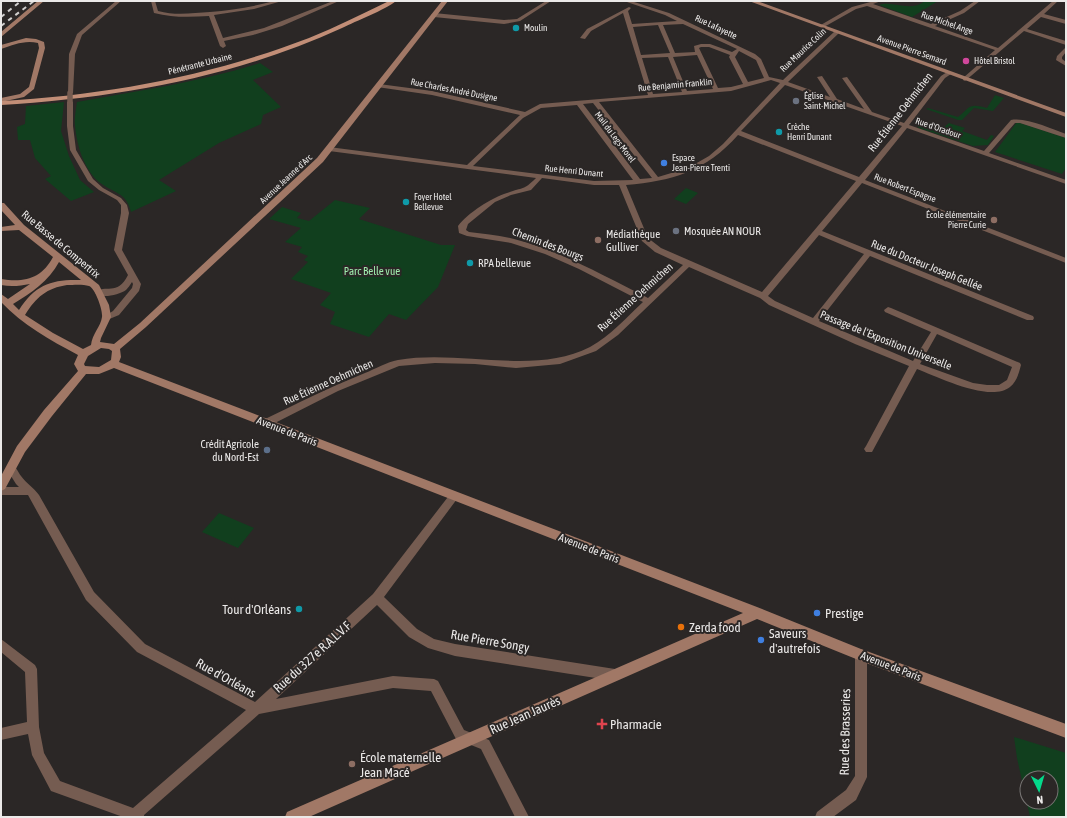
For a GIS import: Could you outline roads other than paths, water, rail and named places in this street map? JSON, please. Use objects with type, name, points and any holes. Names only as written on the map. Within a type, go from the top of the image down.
[{"type":"main road","name":"Pénétrante Urbaine","points":[[1,102],[54,99],[124,90],[222,68],[259,58],[310,40],[393,1]]},
{"type":"main road","name":"Avenue Jeanne d'Arc","points":[[115,348],[142,325],[320,160],[445,1]]},
{"type":"main road","name":"Avenue Pierre Semard","points":[[752,1],[1066,115]]},
{"type":"main road","points":[[1,35],[40,2]]},
{"type":"main road","points":[[1,47],[17,42],[35,40],[41,42],[42,48],[32,88],[22,96],[1,102]]},
{"type":"main road","name":"Rue Basse de Compertrix","points":[[3,210],[21,227],[91,283],[99,293],[105,305],[107,317]]},
{"type":"main road","points":[[1,229],[21,227]]},
{"type":"main road","points":[[58,256],[51,269],[30,288],[4,300],[20,316],[37,328],[84,354]]},
{"type":"main road","points":[[1,282],[8,284],[25,283],[44,276]]},
{"type":"main road","points":[[20,316],[28,301],[41,289],[67,282],[91,283]]},
{"type":"main road","points":[[95,347],[96,338],[107,317]]},
{"type":"main road","points":[[106,345],[115,348],[118,355],[113,364],[96,371],[84,370],[79,364],[84,354],[95,347],[106,345]]},
{"type":"main road","name":"Avenue de Paris","points":[[113,364],[757,613],[861,655],[1066,731]]},
{"type":"main road","points":[[1,486],[22,449],[44,419],[84,370]]},
{"type":"main road","name":"Rue Jean Jaurès","points":[[292,817],[757,613]]},
{"type":"street","points":[[107,317],[116,313],[136,288],[137,284],[118,250],[125,213],[124,205],[119,198],[101,189],[90,180],[73,150],[70,126],[70,93],[72,54],[80,34],[119,1]]},
{"type":"street","points":[[153,1],[155,10],[162,15],[179,16],[211,13],[280,1]]},
{"type":"street","points":[[240,1],[243,8]]},
{"type":"street","points":[[221,40],[253,34],[292,20],[337,1]]},
{"type":"street","points":[[434,16],[504,22],[513,21],[518,20],[549,1]]},
{"type":"street","name":"Rue Lafayette","points":[[626,1],[667,14],[741,49],[758,59],[767,78]]},
{"type":"street","points":[[822,26],[854,8],[879,1]]},
{"type":"street","points":[[931,26],[962,12],[978,1]]},
{"type":"street","points":[[965,79],[1056,1]]},
{"type":"street","points":[[583,38],[590,30],[636,4]]},
{"type":"street","name":"Rue Michel Ange","points":[[867,4],[1000,50]]},
{"type":"street","points":[[625,10],[651,96]]},
{"type":"street","points":[[211,13],[223,46]]},
{"type":"street","points":[[1041,14],[1066,22]]},
{"type":"street","name":"Rue Lafayette","points":[[630,26],[684,22]]},
{"type":"street","points":[[660,24],[685,93]]},
{"type":"street","points":[[1024,29],[1066,43]]},
{"type":"street","name":"Rue Maurice Colin","points":[[782,83],[837,32]]},
{"type":"street","name":"Rue Lafayette","points":[[640,57],[698,53],[696,47],[705,45],[733,54],[741,49]]},
{"type":"street","points":[[1066,49],[1059,57],[1059,60],[1066,64]]},
{"type":"street","points":[[698,53],[716,90]]},
{"type":"street","name":"Rue Lafayette","points":[[733,54],[732,57],[747,85]]},
{"type":"street","name":"Rue Étienne Oehmichen","points":[[266,423],[335,389],[398,363],[435,360],[475,361],[516,365],[560,361],[592,349],[615,333],[688,264],[763,296],[778,280],[905,126],[942,77],[948,73]]},
{"type":"street","points":[[820,77],[836,102]]},
{"type":"street","points":[[767,78],[772,81],[782,83]]},
{"type":"street","name":"Rue Benjamin Franklin","points":[[468,167],[525,114],[540,106],[716,90],[747,85],[767,78]]},
{"type":"street","points":[[845,78],[871,114]]},
{"type":"street","name":"Rue d'Oradour","points":[[782,83],[1064,181]]},
{"type":"street","name":"Rue Henri Dunant","points":[[329,149],[594,183],[638,182],[685,171],[718,153],[782,83]]},
{"type":"street","name":"Rue Charles André Dusigne","points":[[378,86],[432,93],[525,114]]},
{"type":"street","name":"Mail du Legs Morel","points":[[595,101],[656,179]]},
{"type":"street","name":"Mail du Legs Morel","points":[[578,102],[638,182]]},
{"type":"street","points":[[985,153],[1014,121],[1021,121],[1066,136]]},
{"type":"street","name":"Rue Robert Espagne","points":[[737,132],[1066,261]]},
{"type":"street","points":[[1064,181],[1066,174]]},
{"type":"street","name":"Chemin des Bourgs","points":[[540,177],[529,189],[509,194],[493,201],[462,226],[462,231],[467,234],[519,243],[560,259],[648,301]]},
{"type":"street","points":[[622,183],[645,239],[658,250],[688,264]]},
{"type":"street","name":"Rue du Docteur Joseph Gellée","points":[[817,232],[1030,318]]},
{"type":"street","points":[[814,322],[868,253]]},
{"type":"street","points":[[99,293],[120,290],[127,285],[132,275]]},
{"type":"street","name":"Passage de l'Exposition Universelle","points":[[763,296],[772,303],[914,366],[974,386],[1000,388],[1007,385],[1014,378],[1017,365],[936,330]]},
{"type":"street","points":[[869,448],[914,366],[936,330],[888,310]]},
{"type":"street","name":"Rue d'Orléans","points":[[11,468],[19,481],[31,491],[90,596],[141,648],[255,709],[393,682],[434,685],[460,735],[485,744],[522,817]]},
{"type":"street","points":[[1,491],[31,491]]},
{"type":"street","name":"Rue du 327e R.A.L.V.F","points":[[136,816],[377,598],[454,496]]},
{"type":"street","name":"Rue Pierre Songy","points":[[377,598],[413,633],[432,644],[455,650],[615,675]]},
{"type":"street","points":[[1,645],[31,669],[34,728],[38,755],[56,786],[136,816]]},
{"type":"street","name":"Rue des Brasseries","points":[[822,817],[851,795],[861,777],[861,655]]},
{"type":"street","points":[[1,734],[34,728]]},
{"type":"railway","points":[[1,17],[21,1]]},
{"type":"railway","points":[[1,26],[34,1]]},
{"type":"place","name":"Moulin","points":[[516,28]]},
{"type":"place","name":"Hôtel Bristol","points":[[966,61]]},
{"type":"place","name":"Église Saint-Michel","points":[[796,101]]},
{"type":"place","name":"Crèche Henri Dunant","points":[[779,132]]},
{"type":"place","name":"Espace Jean-Pierre Trenti","points":[[664,163]]},
{"type":"place","name":"Foyer Hotel Bellevue","points":[[406,202]]},
{"type":"place","name":"École élémentaire Pierre Curie","points":[[994,220]]},
{"type":"place","name":"Mosquée AN NOUR","points":[[676,231]]},
{"type":"place","name":"Médiathèque Gulliver","points":[[598,240]]},
{"type":"place","name":"RPA bellevue","points":[[470,263]]},
{"type":"place","name":"Crédit Agricole du Nord-Est","points":[[267,450]]},
{"type":"place","name":"Tour d'Orléans","points":[[299,609]]},
{"type":"place","name":"Prestige","points":[[817,613]]},
{"type":"place","name":"Zerda food","points":[[681,627]]},
{"type":"place","name":"Saveurs d'autrefois","points":[[761,640]]},
{"type":"place","name":"Pharmacie","points":[[602,724]]},
{"type":"place","name":"École maternelle Jean Macé","points":[[352,764]]},
{"type":"park label","name":"Parc Belle vue","points":[[372,271]]}]
